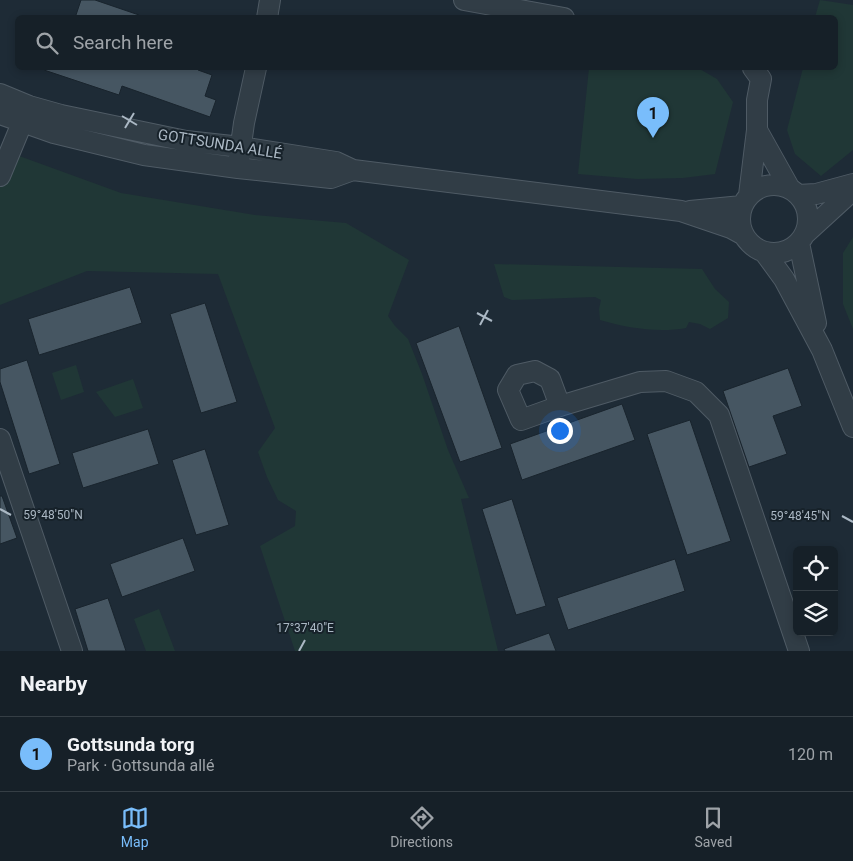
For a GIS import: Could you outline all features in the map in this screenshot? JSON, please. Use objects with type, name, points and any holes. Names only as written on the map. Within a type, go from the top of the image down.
[{"type":"street","points":[[268,15],[270,0]]},
{"type":"street","points":[[464,0],[547,15]]},
{"type":"street","points":[[238,168],[244,123],[256,70]]},
{"type":"street","points":[[754,70],[761,79],[756,100],[757,130],[746,200],[739,219],[742,234],[751,246],[765,253],[780,253],[790,250],[853,190]]},
{"type":"street","name":"GOTTSUNDA ALLÉ","points":[[0,94],[25,114],[54,133],[144,155],[331,178],[352,170]]},
{"type":"street","name":"GOTTSUNDA ALLÉ","points":[[0,114],[61,115],[186,141],[241,147],[336,162],[352,170],[681,211],[731,228],[742,234]]},
{"type":"street","points":[[0,176],[25,114]]},
{"type":"street","points":[[757,130],[794,192],[804,203],[807,212],[808,223],[802,238],[822,350]]},
{"type":"street","points":[[746,200],[761,187],[771,185],[781,186],[794,192],[816,194],[853,184]]},
{"type":"street","name":"GOTTSUNDA ALLÉ","points":[[681,211],[746,200]]},
{"type":"street","points":[[765,253],[784,279],[822,350],[853,427]]},
{"type":"street","points":[[560,406],[640,382],[666,381],[696,392],[719,415],[799,651]]},
{"type":"street","points":[[0,439],[72,651]]},
{"type":"green space","points":[[820,0],[853,5],[853,150],[821,176],[795,154],[787,130],[802,70],[838,70],[838,15],[816,15]]},
{"type":"green space","points":[[589,70],[701,70],[717,79],[733,102],[715,174],[683,178],[637,179],[578,174]]},
{"type":"green space","points":[[0,149],[121,193],[255,215],[346,223],[409,260],[388,316],[408,339],[448,450],[469,498],[461,499],[498,651],[295,651],[260,546],[295,526],[296,511],[278,500],[258,452],[275,428],[218,274],[87,271],[0,305]]},
{"type":"green space","points":[[853,237],[853,329],[843,304],[843,253]]},
{"type":"green space","points":[[494,264],[702,269],[715,289],[729,302],[728,318],[710,329],[700,324],[689,322],[686,328],[665,330],[643,329],[600,320],[599,309],[601,300],[595,297],[512,300],[504,297]]},
{"type":"green space","points":[[76,365],[84,392],[61,400],[52,373]]},
{"type":"green space","points":[[133,379],[143,408],[115,417],[96,392]]},
{"type":"green space","points":[[159,609],[175,651],[146,651],[134,619]]},
{"type":"building","points":[[81,0],[95,0],[139,15],[76,15]]},
{"type":"building","points":[[44,70],[198,70],[212,75],[205,96],[216,100],[210,117],[122,86],[119,95]]},
{"type":"building","points":[[130,287],[142,323],[39,355],[28,319]]},
{"type":"building","points":[[205,303],[237,402],[201,413],[170,314]]},
{"type":"building","points":[[459,326],[502,448],[460,462],[416,343]]},
{"type":"building","points":[[27,360],[60,464],[29,474],[0,382],[0,369]]},
{"type":"building","points":[[788,368],[802,406],[773,416],[787,454],[749,467],[723,391]]},
{"type":"building","points":[[622,404],[635,440],[522,480],[510,444]]},
{"type":"building","points":[[690,420],[731,541],[687,555],[647,434]]},
{"type":"building","points":[[148,429],[159,464],[83,488],[72,453]]},
{"type":"building","points":[[205,449],[229,525],[196,535],[172,460]]},
{"type":"building","points":[[0,496],[2,496],[17,538],[0,544]]},
{"type":"building","points":[[512,499],[546,606],[516,615],[482,509]]},
{"type":"building","points":[[183,538],[195,571],[122,597],[110,564]]},
{"type":"building","points":[[675,559],[685,591],[568,630],[557,598]]},
{"type":"building","points":[[108,598],[126,651],[88,651],[75,609]]},
{"type":"building","points":[[549,633],[556,651],[505,651],[504,649]]},
{"type":"place","name":"Gottsunda torg","points":[[653,138]]}]
